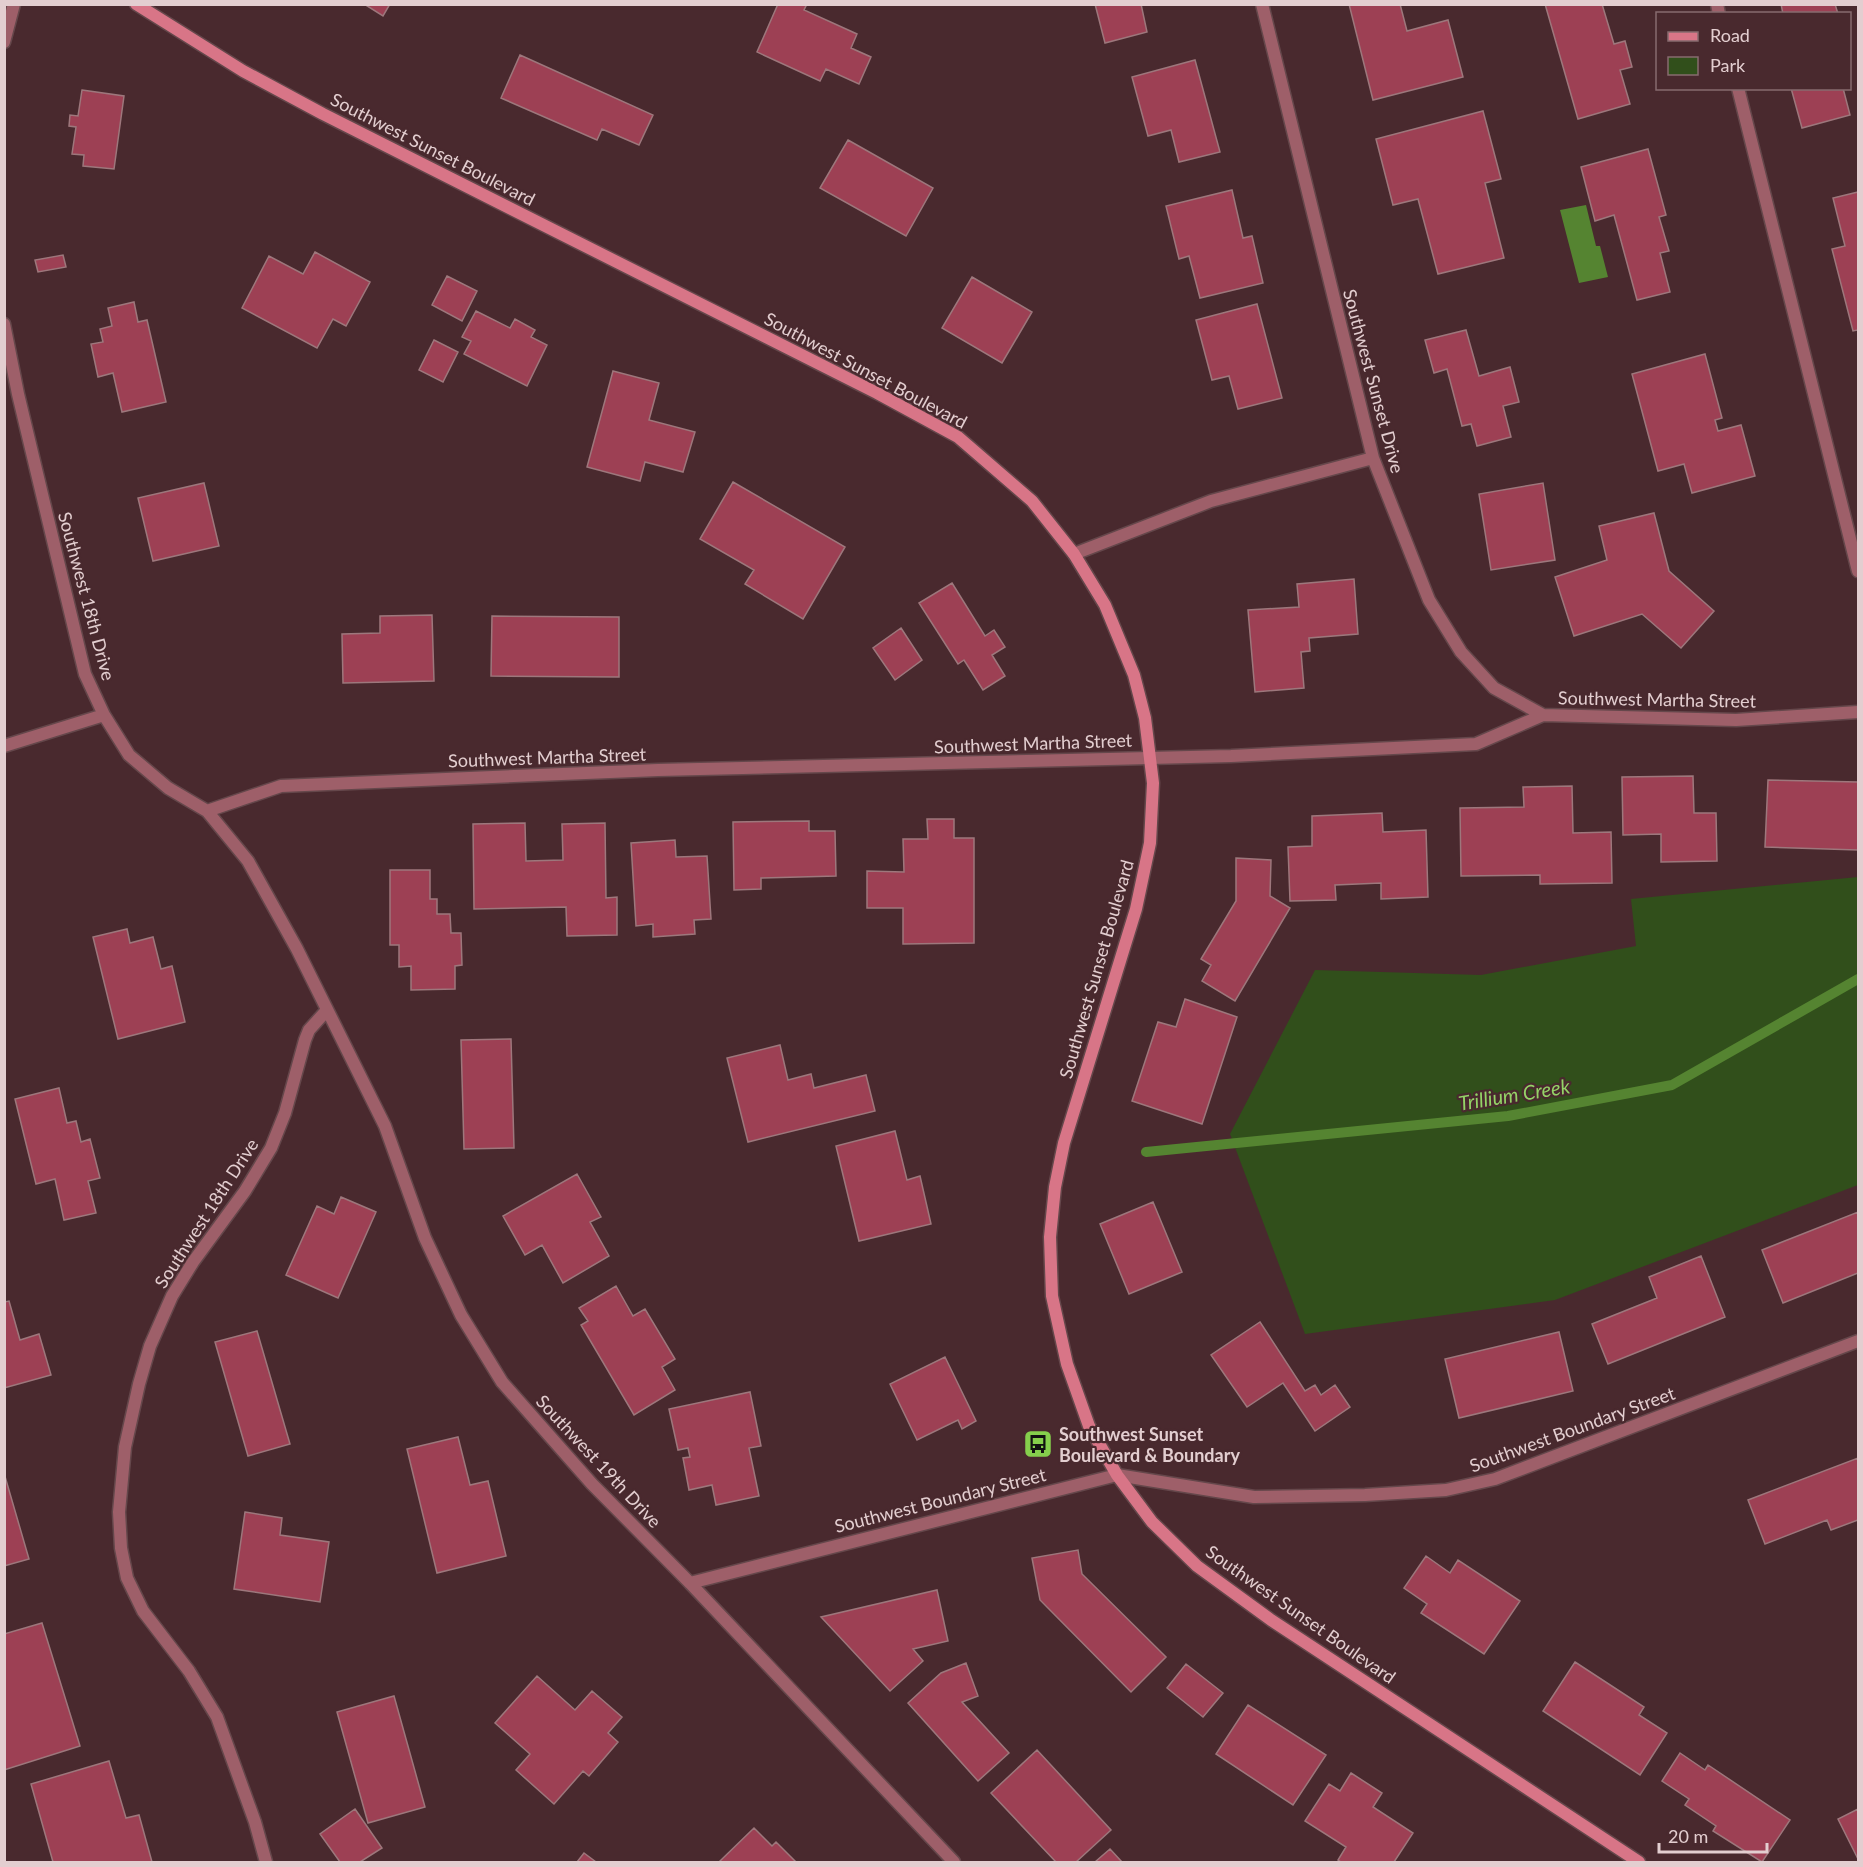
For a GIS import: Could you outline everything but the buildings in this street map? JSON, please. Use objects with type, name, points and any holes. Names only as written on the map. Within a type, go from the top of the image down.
[{"type":"street","points":[[4,42],[14,4]]},
{"type":"street","name":"Southwest Sunset Boulevard","points":[[136,4],[243,71],[323,114],[878,393],[958,437],[1032,501],[1074,554],[1106,605],[1134,675],[1145,718],[1153,783],[1150,843],[1136,909],[1064,1143],[1050,1237],[1052,1296],[1067,1364],[1089,1426],[1117,1475],[1152,1522],[1206,1572],[1281,1627],[1640,1863]]},
{"type":"street","name":"Southwest Sunset Drive","points":[[1262,4],[1372,458],[1429,600],[1461,652],[1494,687],[1543,715]]},
{"type":"street","points":[[1738,90],[1858,571]]},
{"type":"street","name":"Southwest 18th Drive","points":[[4,324],[18,394],[85,674],[104,715],[129,755],[168,788],[207,811],[248,861],[327,1010],[309,1030],[304,1040],[285,1113],[271,1148],[245,1191],[193,1262],[172,1296],[150,1346],[125,1447],[118,1512],[121,1548],[127,1578],[143,1611],[189,1671],[217,1718],[253,1815],[266,1863]]},
{"type":"street","points":[[1074,554],[1211,501],[1372,458]]},
{"type":"street","name":"Southwest Martha Street","points":[[207,811],[281,786],[658,770],[1231,756],[1476,744],[1543,715],[1736,720],[1858,712]]},
{"type":"street","points":[[4,746],[104,715]]},
{"type":"street","name":"Southwest 19th Drive","points":[[327,1010],[385,1126],[425,1238],[462,1315],[502,1382],[592,1484],[690,1583],[954,1863]]},
{"type":"street","name":"Southwest Boundary Street","points":[[690,1583],[1117,1475],[1254,1497],[1365,1495],[1446,1490],[1495,1479],[1858,1341]]},
{"type":"green space","points":[[1858,877],[1858,1185],[1555,1300],[1305,1334],[1230,1134],[1315,970],[1481,975],[1636,946],[1631,899]]},
{"type":"shaded area","points":[[1586,205],[1596,246],[1600,246],[1608,277],[1579,283],[1560,210]]},
{"type":"waterway","name":"Trillium Creek","points":[[1146,1152],[1508,1116],[1672,1085],[1858,979]]},
{"type":"place","name":"Southwest Sunset Boulevard & Boundary","points":[[1038,1444]]}]
